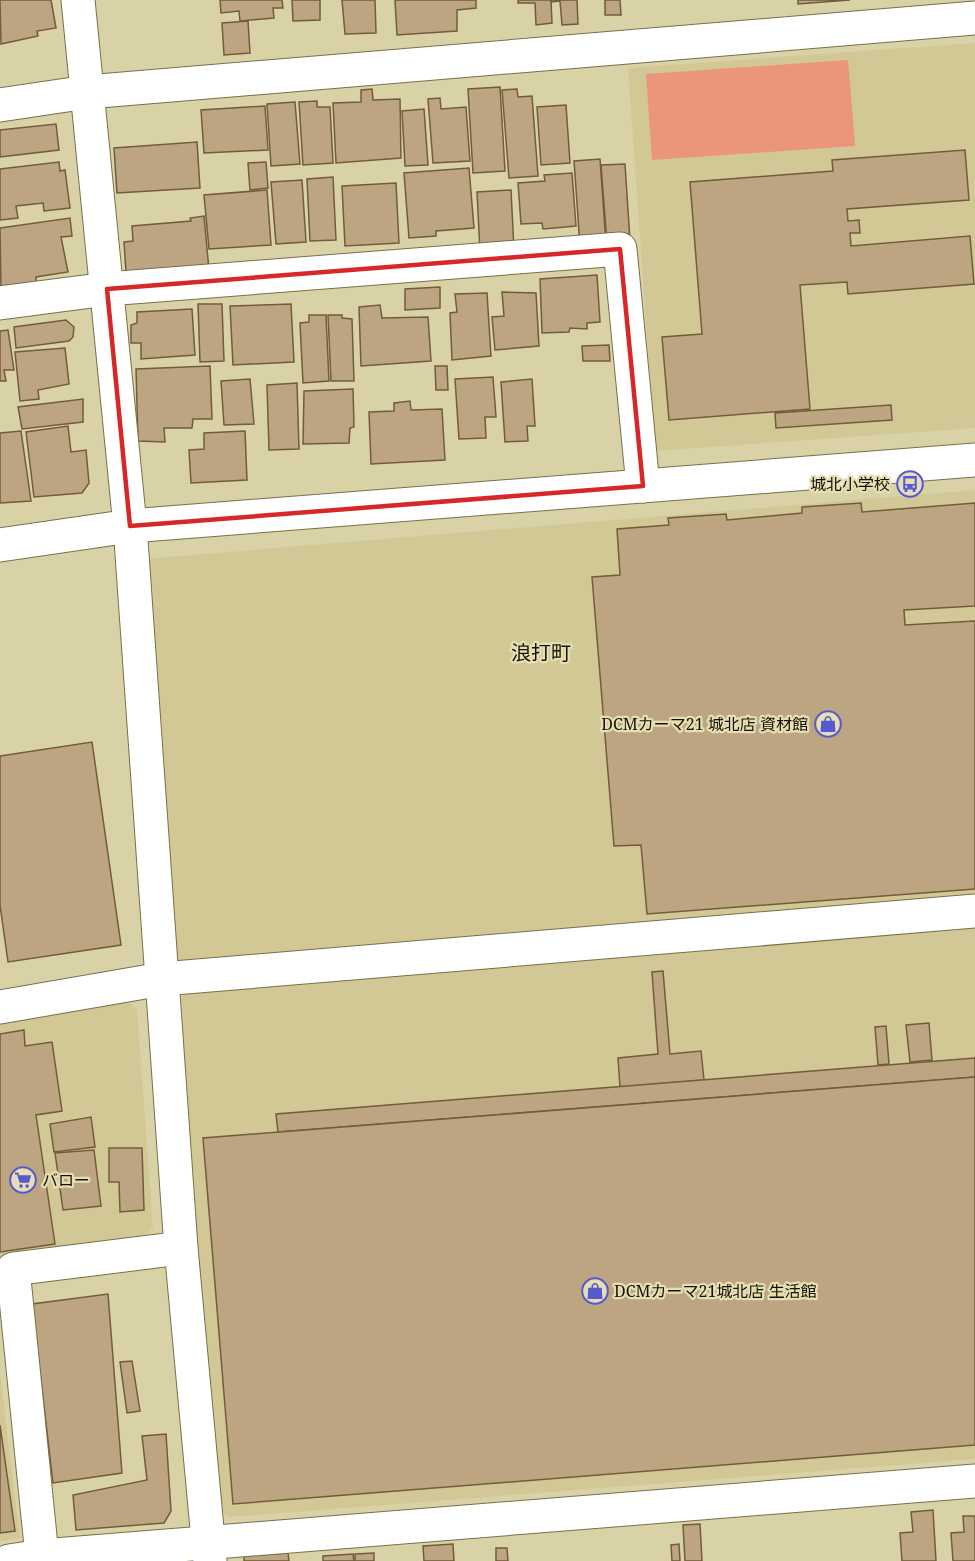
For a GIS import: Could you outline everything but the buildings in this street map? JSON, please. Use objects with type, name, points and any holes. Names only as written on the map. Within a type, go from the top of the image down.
[{"type":"street","points":[[78,0],[130,526],[182,1248],[210,1552]]},
{"type":"street","points":[[0,105],[87,92],[975,18]]},
{"type":"street","points":[[0,303],[107,289],[621,249],[644,486]]},
{"type":"street","points":[[0,545],[130,526],[975,460]]},
{"type":"street","points":[[0,1007],[162,979],[975,911]]},
{"type":"street","points":[[42,1556],[13,1269],[182,1248]]},
{"type":"street","points":[[9,1561],[42,1556],[210,1552],[975,1481]]},
{"type":"highlighted area","points":[[620,249],[643,486],[130,526],[107,289]]},
{"type":"shaded area","points":[[975,43],[975,428],[655,451],[628,68]]},
{"type":"shaded area","points":[[848,60],[855,146],[652,160],[646,74]]},
{"type":"shaded area","points":[[975,490],[975,894],[514,942],[175,964],[132,560]]},
{"type":"shaded area","name":"DCMカーマ21城北店 生活館","points":[[975,928],[975,1459],[230,1517],[217,1508],[177,1001],[189,989]]},
{"type":"shaded area","points":[[121,997],[137,1009],[153,1228],[142,1238],[0,1257],[0,1019]]},
{"type":"shaded area","points":[[0,1373],[20,1538],[0,1541]]},
{"type":"place","name":"城北小学校","points":[[910,484]]},
{"type":"place","name":"DCMカーマ21 城北店 資材館","points":[[828,724]]},
{"type":"place","name":"バロー","points":[[23,1180]]},
{"type":"place","name":"DCMカーマ21城北店 生活館","points":[[595,1291]]},
{"type":"district","name":"浪打町","points":[[541,653]]}]
